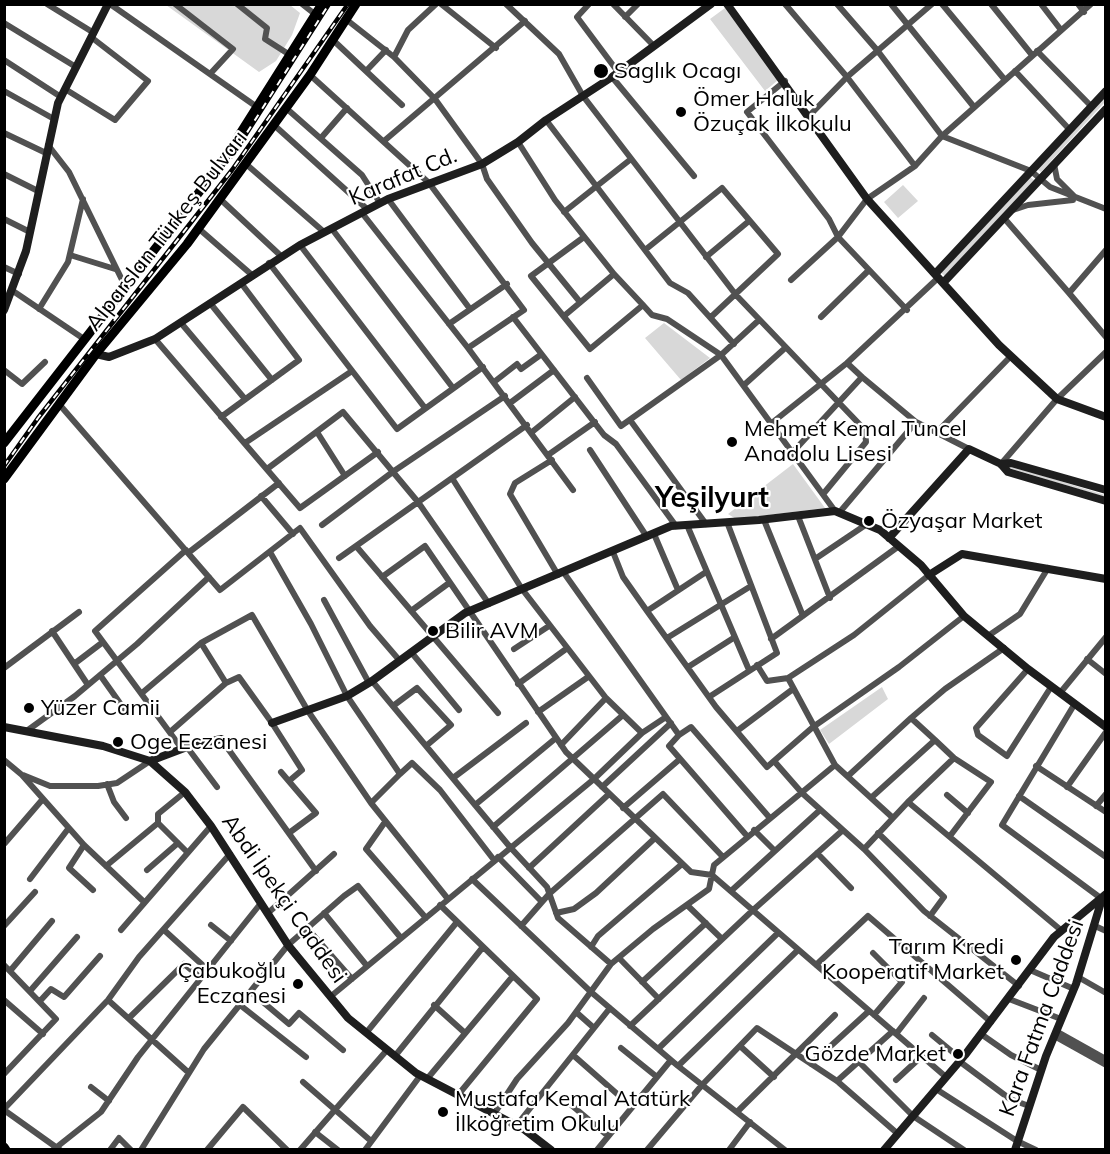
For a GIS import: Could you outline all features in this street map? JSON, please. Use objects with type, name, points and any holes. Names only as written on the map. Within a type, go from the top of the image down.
[{"type":"main road","points":[[5,306],[19,274],[30,232],[54,118],[63,93],[109,4]]},
{"type":"main road","name":"Alparslan Türkeş Bulvarı","points":[[4,443],[221,164],[322,4]]},
{"type":"main road","name":"Alparslan Türkeş Bulvarı","points":[[4,478],[96,354],[198,228],[246,164],[334,41],[356,4]]},
{"type":"main road","points":[[727,4],[867,200],[938,278],[1011,356],[1057,399],[1105,417]]},
{"type":"main road","name":"Karafat Cd.","points":[[96,354],[109,357],[154,339],[269,263],[328,230],[384,201],[482,164],[518,142],[709,5]]},
{"type":"main road","points":[[938,278],[1031,171],[1106,91]]},
{"type":"main road","points":[[938,278],[1007,214],[1106,109]]},
{"type":"main road","points":[[889,538],[969,449],[1001,464],[1008,472],[1106,501]]},
{"type":"main road","points":[[1001,464],[1011,463],[1106,490]]},
{"type":"main road","points":[[272,723],[346,696],[370,682],[431,636],[468,612],[651,535],[676,526],[837,512],[867,524],[889,538],[929,575],[964,616],[1074,705],[1106,727]]},
{"type":"main road","points":[[929,575],[962,554],[1106,579]]},
{"type":"main road","name":"Abdi İpekçi Caddesi","points":[[4,727],[102,746],[150,761],[184,792],[211,826],[288,945],[348,1018],[424,1077],[516,1126],[551,1149]]},
{"type":"main road","points":[[150,761],[184,748],[221,739]]},
{"type":"main road","points":[[886,1149],[991,1022],[1054,937],[1104,897]]},
{"type":"main road","name":"Kara Fatma Caddesi","points":[[1016,1145],[1041,1070],[1074,989],[1104,897]]},
{"type":"street","points":[[4,60],[115,120],[148,81],[92,35],[47,4]]},
{"type":"street","points":[[109,4],[257,107]]},
{"type":"street","points":[[175,4],[233,49],[210,74]]},
{"type":"street","points":[[237,4],[267,28],[265,39],[290,56]]},
{"type":"street","points":[[302,4],[316,15]]},
{"type":"street","points":[[394,57],[408,30],[439,4],[495,48]]},
{"type":"street","points":[[506,4],[559,54],[583,96],[736,295],[784,349],[865,430],[866,442],[824,493]]},
{"type":"street","points":[[589,4],[577,17],[615,74],[694,176]]},
{"type":"street","points":[[613,4],[654,46]]},
{"type":"street","points":[[625,17],[638,4]]},
{"type":"street","points":[[785,4],[847,77],[915,166]]},
{"type":"street","points":[[837,4],[877,50],[942,136],[1031,171],[1050,187],[1106,209]]},
{"type":"street","points":[[891,4],[974,108]]},
{"type":"street","points":[[809,116],[847,77],[932,4]]},
{"type":"street","points":[[942,4],[1005,80]]},
{"type":"street","points":[[991,4],[1034,53],[1091,106]]},
{"type":"street","points":[[1041,4],[1061,30]]},
{"type":"street","points":[[1078,4],[1084,12]]},
{"type":"street","points":[[791,280],[838,237],[867,200],[915,166],[942,136],[1091,4]]},
{"type":"street","points":[[347,20],[394,57],[435,99],[482,164],[487,179],[548,263],[580,302]]},
{"type":"street","points":[[384,141],[525,21]]},
{"type":"street","points":[[4,23],[76,67]]},
{"type":"street","points":[[334,41],[402,105]]},
{"type":"street","points":[[367,70],[386,50]]},
{"type":"street","points":[[1015,71],[1069,129]]},
{"type":"street","points":[[310,75],[429,183],[507,284],[524,310],[468,348]]},
{"type":"street","points":[[784,81],[747,112],[829,219],[838,237],[868,272],[907,310]]},
{"type":"street","points":[[4,92],[54,118]]},
{"type":"street","points":[[286,108],[362,175],[470,309]]},
{"type":"street","points":[[321,138],[347,108]]},
{"type":"street","points":[[546,120],[670,283],[688,293],[734,344]]},
{"type":"street","points":[[274,125],[365,211],[527,425],[573,490]]},
{"type":"street","points":[[4,133],[47,149],[69,172],[125,286]]},
{"type":"street","points":[[518,142],[564,212],[614,274],[652,315],[667,319],[721,356],[773,422],[837,512],[916,422]]},
{"type":"street","points":[[564,212],[631,159]]},
{"type":"street","points":[[246,164],[328,230],[453,388]]},
{"type":"street","points":[[1054,164],[1057,179],[1080,199]]},
{"type":"street","points":[[4,174],[38,191]]},
{"type":"street","points":[[645,250],[722,188],[778,254],[711,317]]},
{"type":"street","points":[[39,309],[68,262],[83,198]]},
{"type":"street","points":[[219,198],[281,256]]},
{"type":"street","points":[[1080,199],[1028,204],[1007,214],[1069,294],[1106,337]]},
{"type":"street","points":[[4,219],[30,232]]},
{"type":"street","points":[[706,257],[749,221]]},
{"type":"street","points":[[198,228],[252,275]]},
{"type":"street","points":[[584,237],[531,276],[590,349],[643,305]]},
{"type":"street","points":[[300,245],[425,408]]},
{"type":"street","points":[[1069,294],[1106,250]]},
{"type":"street","points":[[70,255],[116,269]]},
{"type":"street","points":[[269,263],[397,429],[483,367]]},
{"type":"street","points":[[4,267],[19,274]]},
{"type":"street","points":[[821,317],[868,272]]},
{"type":"street","points":[[564,316],[614,274]]},
{"type":"street","points":[[773,422],[847,363],[907,310],[938,278]]},
{"type":"street","points":[[221,417],[299,360],[241,283]]},
{"type":"street","points":[[449,324],[507,284]]},
{"type":"street","points":[[13,291],[84,339]]},
{"type":"street","points":[[210,303],[272,380]]},
{"type":"street","points":[[513,317],[595,422],[616,444],[676,526]]},
{"type":"street","points":[[587,378],[621,426],[721,356],[759,320]]},
{"type":"street","points":[[181,323],[245,399]]},
{"type":"street","points":[[154,339],[300,508],[378,452]]},
{"type":"street","points":[[744,385],[784,349]]},
{"type":"street","points":[[1001,464],[1057,399],[1106,352]]},
{"type":"street","points":[[494,382],[517,364],[521,369],[539,356]]},
{"type":"street","points":[[937,432],[1011,356]]},
{"type":"street","points":[[4,370],[22,384],[45,362]]},
{"type":"street","points":[[847,363],[916,422],[969,449]]},
{"type":"street","points":[[510,403],[554,370]]},
{"type":"street","points":[[245,443],[352,371]]},
{"type":"street","points":[[793,452],[862,377]]},
{"type":"street","points":[[322,525],[393,471],[505,396]]},
{"type":"street","points":[[532,432],[575,397]]},
{"type":"street","points":[[59,404],[220,590],[300,528],[369,626],[400,661]]},
{"type":"street","points":[[267,469],[343,412],[418,502],[489,604]]},
{"type":"street","points":[[630,420],[706,524]]},
{"type":"street","points":[[595,422],[515,483],[510,494],[561,574],[679,735]]},
{"type":"street","points":[[339,558],[527,425]]},
{"type":"street","points":[[317,432],[345,476]]},
{"type":"street","points":[[590,450],[651,535],[678,590]]},
{"type":"street","points":[[453,478],[522,589],[566,649],[606,698],[642,733]]},
{"type":"street","points":[[217,787],[170,732],[95,631],[187,551],[279,483]]},
{"type":"street","points":[[261,496],[293,534]]},
{"type":"street","points":[[798,516],[830,598]]},
{"type":"street","points":[[764,520],[802,616]]},
{"type":"street","points":[[709,697],[777,653],[727,522]]},
{"type":"street","points":[[815,560],[867,524]]},
{"type":"street","points":[[687,525],[749,670]]},
{"type":"street","points":[[356,546],[498,713]]},
{"type":"street","points":[[382,577],[425,546],[518,684],[561,745],[574,759],[691,872],[712,875],[946,1077]]},
{"type":"street","points":[[771,639],[899,546]]},
{"type":"street","points":[[270,552],[311,624],[346,696],[400,774]]},
{"type":"street","points":[[613,552],[623,576],[646,611],[709,697],[767,767],[813,727],[899,667],[964,616]]},
{"type":"street","points":[[988,636],[1020,614],[1048,568]]},
{"type":"street","points":[[646,611],[706,572]]},
{"type":"street","points":[[757,665],[767,681],[788,678],[854,635],[929,575]]},
{"type":"street","points":[[28,730],[100,675],[209,577]]},
{"type":"street","points":[[411,611],[449,583]]},
{"type":"street","points":[[667,638],[751,586]]},
{"type":"street","points":[[324,600],[370,682],[393,706],[510,847],[547,887],[558,918],[611,964]]},
{"type":"street","points":[[4,668],[78,612]]},
{"type":"street","points":[[142,693],[201,643],[252,615],[308,711],[371,803],[448,899]]},
{"type":"street","points":[[514,649],[549,626]]},
{"type":"street","points":[[52,631],[88,685]]},
{"type":"street","points":[[688,667],[735,637]]},
{"type":"street","points":[[1060,693],[1106,637]]},
{"type":"street","points":[[74,664],[103,642]]},
{"type":"street","points":[[201,643],[226,683]]},
{"type":"street","points":[[848,776],[945,689],[1004,648]]},
{"type":"street","points":[[518,684],[566,649]]},
{"type":"street","points":[[411,652],[459,710]]},
{"type":"street","points":[[1087,659],[1106,674]]},
{"type":"street","points":[[1028,669],[976,728],[978,735],[1007,756],[1051,687]]},
{"type":"street","points":[[100,675],[127,712]]},
{"type":"street","points":[[538,712],[588,677]]},
{"type":"street","points":[[170,732],[226,683],[239,678],[272,723],[302,770],[289,781]]},
{"type":"street","points":[[788,678],[835,765],[892,818]]},
{"type":"street","points":[[393,706],[417,688],[451,725],[426,746]]},
{"type":"street","points":[[737,731],[794,689]]},
{"type":"street","points":[[561,745],[606,698]]},
{"type":"street","points":[[1074,705],[1002,825],[1104,897]]},
{"type":"street","points":[[494,827],[623,715]]},
{"type":"street","points":[[330,997],[594,779],[642,733],[666,717]]},
{"type":"street","points":[[911,718],[954,758],[991,782],[950,836]]},
{"type":"street","points":[[453,778],[526,723]]},
{"type":"street","points":[[602,787],[672,723]]},
{"type":"street","points":[[747,836],[669,746],[679,735],[691,726],[769,817]]},
{"type":"street","points":[[1067,787],[1106,732]]},
{"type":"street","points":[[475,805],[556,738]]},
{"type":"street","points":[[221,739],[316,871]]},
{"type":"street","points":[[872,797],[934,740]]},
{"type":"street","points":[[864,849],[892,818],[954,758]]},
{"type":"street","points":[[623,808],[680,759]]},
{"type":"street","points":[[4,760],[22,775],[68,829],[143,901]]},
{"type":"street","points":[[22,775],[50,786],[117,783],[150,761]]},
{"type":"street","points":[[774,761],[802,793],[864,849],[930,916],[1018,986]]},
{"type":"street","points":[[371,803],[412,763],[440,790],[496,859],[542,902]]},
{"type":"street","points":[[494,1114],[517,1079],[576,1012],[611,964],[709,889],[714,865],[769,817],[835,765]]},
{"type":"street","points":[[1036,766],[1106,812]]},
{"type":"street","points":[[281,772],[316,813],[289,832]]},
{"type":"street","points":[[107,784],[114,802],[126,819]]},
{"type":"street","points":[[184,792],[158,814],[158,823],[187,852]]},
{"type":"street","points":[[529,868],[609,794]]},
{"type":"street","points":[[521,926],[549,894],[663,794],[723,857]]},
{"type":"street","points":[[1096,806],[1106,794]]},
{"type":"street","points":[[947,795],[968,813]]},
{"type":"street","points":[[1019,796],[1106,858]]},
{"type":"street","points":[[5,843],[42,800]]},
{"type":"street","points":[[908,802],[1062,931]]},
{"type":"street","points":[[731,891],[820,810]]},
{"type":"street","points":[[385,822],[366,849],[426,918]]},
{"type":"street","points":[[106,866],[158,823]]},
{"type":"street","points":[[121,930],[143,901],[211,826]]},
{"type":"street","points":[[30,879],[68,829]]},
{"type":"street","points":[[754,830],[775,850]]},
{"type":"street","points":[[630,1026],[752,911],[843,830]]},
{"type":"street","points":[[878,833],[944,897],[930,916]]},
{"type":"street","points":[[556,913],[574,909],[589,898],[655,838]]},
{"type":"street","points":[[147,870],[178,843]]},
{"type":"street","points":[[84,845],[69,868],[93,890]]},
{"type":"street","points":[[818,853],[851,888]]},
{"type":"street","points":[[230,854],[164,930],[108,1000],[4,1110],[57,1148],[101,1112],[153,1039],[261,903]]},
{"type":"street","points":[[268,913],[334,854]]},
{"type":"street","points":[[591,946],[598,936],[682,864]]},
{"type":"street","points":[[472,879],[630,1026],[784,1149]]},
{"type":"street","points":[[141,1149],[204,1049],[288,945],[324,913],[358,886],[401,938]]},
{"type":"street","points":[[4,926],[35,892]]},
{"type":"street","points":[[687,904],[722,939]]},
{"type":"street","points":[[440,905],[537,999],[458,1095]]},
{"type":"street","points":[[324,913],[367,966]]},
{"type":"street","points":[[816,965],[868,916],[991,1022]]},
{"type":"street","points":[[10,971],[52,921]]},
{"type":"street","points":[[366,1033],[458,922]]},
{"type":"street","points":[[642,982],[706,923]]},
{"type":"street","points":[[211,925],[231,941]]},
{"type":"street","points":[[1095,926],[1106,931]]},
{"type":"street","points":[[307,928],[352,979]]},
{"type":"street","points":[[164,930],[208,970]]},
{"type":"street","points":[[658,1049],[778,933]]},
{"type":"street","points":[[30,991],[77,938]]},
{"type":"street","points":[[395,1056],[483,947]]},
{"type":"street","points":[[678,1066],[798,950]]},
{"type":"street","points":[[811,1064],[872,1013],[902,982],[873,953]]},
{"type":"street","points":[[40,1001],[51,989],[64,997],[100,956]]},
{"type":"street","points":[[619,958],[659,999]]},
{"type":"street","points":[[129,1018],[184,964],[201,978]]},
{"type":"street","points":[[4,965],[56,1019],[4,1074]]},
{"type":"street","points":[[1030,970],[1074,989]]},
{"type":"street","points":[[364,1149],[513,976]]},
{"type":"street","points":[[1078,977],[1106,993]]},
{"type":"street","points":[[251,992],[289,1024],[299,1013],[343,1050]]},
{"type":"street","points":[[837,1081],[895,1033],[924,998]]},
{"type":"street","points":[[1009,999],[1061,1019]]},
{"type":"street","points":[[4,1000],[43,1034]]},
{"type":"street","points":[[108,1000],[189,1073]]},
{"type":"street","points":[[240,1005],[306,1057]]},
{"type":"street","points":[[434,1005],[465,1033]]},
{"type":"street","points":[[516,1126],[610,1008]]},
{"type":"street","points":[[576,1012],[594,1028]]},
{"type":"street","points":[[737,1112],[835,1015]]},
{"type":"street","points":[[647,1149],[702,1085],[757,1028],[837,1081],[898,1134]]},
{"type":"street","points":[[981,1034],[1011,1055],[1041,1070]]},
{"type":"street","points":[[1055,1034],[1106,1059]]},
{"type":"street","points":[[1055,1034],[1106,1065]]},
{"type":"street","points":[[932,1035],[1010,1099],[1029,1106]]},
{"type":"street","points":[[740,1046],[774,1077]]},
{"type":"street","points":[[621,1048],[657,1077]]},
{"type":"street","points":[[300,1149],[387,1050]]},
{"type":"street","points":[[573,1055],[632,1107]]},
{"type":"street","points":[[897,1080],[922,1056]]},
{"type":"street","points":[[597,1149],[671,1060]]},
{"type":"street","points":[[859,1062],[913,1116],[964,1149]]},
{"type":"street","points":[[303,1082],[371,1141]]},
{"type":"street","points":[[91,1088],[109,1101]]},
{"type":"street","points":[[936,1089],[1016,1145],[1036,1149]]},
{"type":"street","points":[[563,1098],[608,1136]]},
{"type":"street","points":[[207,1149],[243,1107],[287,1149]]},
{"type":"street","points":[[729,1149],[750,1122]]},
{"type":"street","points":[[315,1132],[338,1149]]},
{"type":"street","points":[[110,1149],[119,1138],[131,1149]]},
{"type":"shaded area","points":[[166,5],[290,5],[300,13],[292,35],[276,61],[259,72]]},
{"type":"shaded area","points":[[725,8],[778,80],[765,91],[710,19]]},
{"type":"shaded area","points":[[1105,96],[1105,102],[1041,172],[1037,169]]},
{"type":"shaded area","points":[[1030,177],[1034,180],[945,276],[941,273]]},
{"type":"shaded area","points":[[903,185],[918,201],[898,218],[884,202]]},
{"type":"shaded area","points":[[664,323],[710,358],[681,380],[645,338]]},
{"type":"shaded area","points":[[793,464],[825,508],[736,519],[728,514]]},
{"type":"shaded area","points":[[1009,465],[1105,495],[1105,497],[1009,468]]},
{"type":"shaded area","points":[[882,687],[888,699],[829,744],[820,730]]},
{"type":"railway","points":[[232,156],[329,4]]},
{"type":"railway","points":[[4,466],[38,418],[232,170],[348,4]]},
{"type":"place","name":"Saglık Ocagı","points":[[601,71]]},
{"type":"place","name":"Ömer Haluk Özuçak İlkokulu","points":[[681,112]]},
{"type":"place","name":"Mehmet Kemal Tuncel Anadolu Lisesi","points":[[732,442]]},
{"type":"place","name":"Özyaşar Market","points":[[869,521]]},
{"type":"place","name":"Bilir AVM","points":[[433,631]]},
{"type":"place","name":"Yüzer Camii","points":[[29,708]]},
{"type":"place","name":"Oge Eczanesi","points":[[118,742]]},
{"type":"place","name":"Tarım Kredi Kooperatif Market","points":[[1016,960]]},
{"type":"place","name":"Çabukoğlu Eczanesi","points":[[298,984]]},
{"type":"place","name":"Gözde Market","points":[[958,1054]]},
{"type":"place","name":"Mustafa Kemal Atatürk İlköğretim Okulu","points":[[443,1112]]},
{"type":"district","name":"Yeşilyurt","points":[[712,499]]}]
